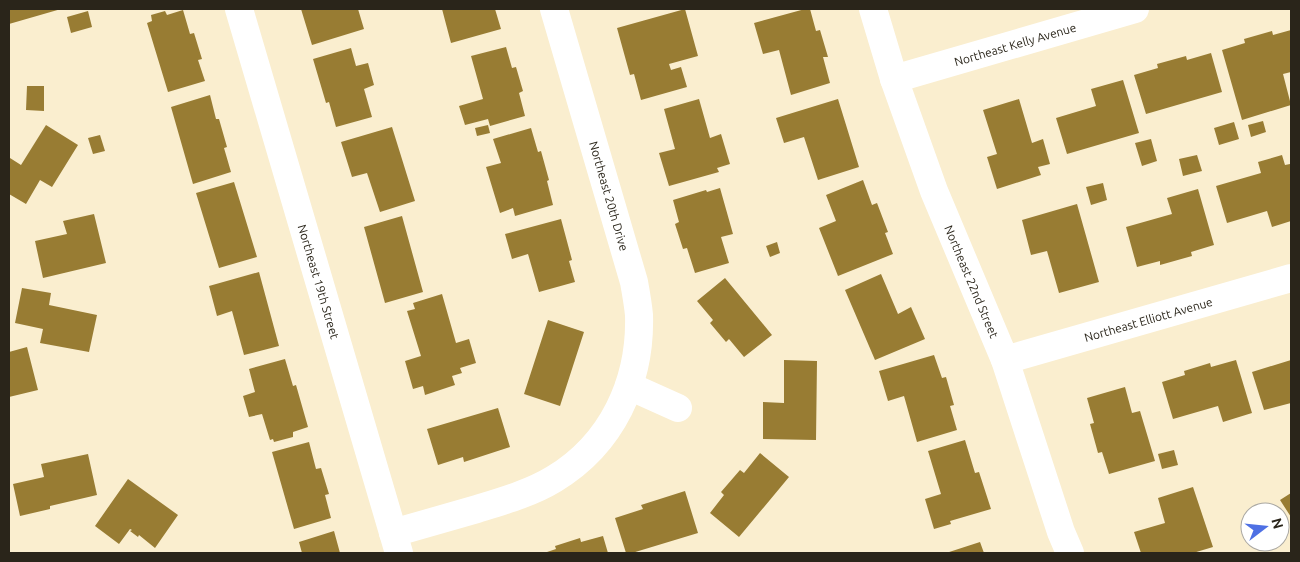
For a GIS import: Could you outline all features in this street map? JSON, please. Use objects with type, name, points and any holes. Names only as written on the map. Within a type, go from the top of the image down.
[{"type":"street","name":"Northeast 19th Street","points":[[239,9],[396,543]]},
{"type":"street","name":"Northeast 20th Drive","points":[[396,543],[518,496],[554,479],[581,459],[599,442],[614,419],[629,386],[637,348],[639,315],[634,282],[554,9]]},
{"type":"street","name":"Northeast 22nd Street","points":[[873,9],[894,80],[934,191],[1005,360],[1061,532],[1070,553]]},
{"type":"street","name":"Northeast Kelly Avenue","points":[[894,80],[1135,9]]},
{"type":"street","name":"Northeast Elliott Avenue","points":[[1005,360],[1291,278]]},
{"type":"street","points":[[629,386],[678,408]]},
{"type":"building","points":[[9,9],[61,9],[9,24]]},
{"type":"building","points":[[301,9],[358,9],[364,29],[312,45]]},
{"type":"building","points":[[442,9],[495,9],[501,29],[451,43]]},
{"type":"building","points":[[685,9],[698,56],[669,64],[671,70],[681,67],[687,87],[641,100],[634,74],[630,75],[617,28]]},
{"type":"building","points":[[810,9],[816,31],[820,30],[828,57],[823,57],[830,83],[791,95],[779,50],[763,54],[754,23]]},
{"type":"building","points":[[183,10],[190,34],[194,33],[202,59],[198,60],[205,81],[168,92],[147,23],[152,21],[151,15],[165,11],[167,15]]},
{"type":"building","points":[[88,11],[92,27],[71,33],[67,17]]},
{"type":"building","points":[[1291,30],[1291,72],[1283,74],[1291,105],[1242,120],[1222,50],[1245,43],[1244,39],[1272,31],[1273,35]]},
{"type":"building","points":[[506,47],[512,68],[516,67],[523,91],[519,93],[525,116],[490,126],[488,119],[465,125],[459,106],[483,99],[471,56]]},
{"type":"building","points":[[351,48],[356,66],[368,63],[374,85],[364,89],[372,117],[336,127],[329,102],[326,103],[313,59]]},
{"type":"building","points":[[1211,53],[1222,92],[1146,114],[1134,75],[1158,68],[1157,64],[1186,56],[1187,60]]},
{"type":"building","points":[[1123,80],[1139,133],[1067,154],[1056,118],[1096,106],[1091,89]]},
{"type":"building","points":[[27,86],[44,86],[44,111],[26,110]]},
{"type":"building","points":[[210,95],[216,119],[219,119],[227,147],[224,148],[231,172],[193,184],[171,107]]},
{"type":"building","points":[[699,99],[710,138],[721,134],[730,164],[717,168],[719,172],[669,186],[659,153],[675,149],[664,109]]},
{"type":"building","points":[[838,99],[859,167],[818,180],[804,137],[784,143],[776,118]]},
{"type":"building","points":[[1019,99],[1032,143],[1043,139],[1050,164],[1038,167],[1041,175],[997,189],[987,157],[997,154],[983,110]]},
{"type":"building","points":[[1263,121],[1266,132],[1251,137],[1248,125]]},
{"type":"building","points":[[1234,122],[1239,139],[1219,145],[1214,128]]},
{"type":"building","points":[[46,125],[78,145],[52,187],[40,180],[26,204],[9,194],[9,160],[10,158],[21,165]]},
{"type":"building","points":[[488,125],[490,133],[477,136],[475,128]]},
{"type":"building","points":[[392,127],[415,201],[380,212],[367,173],[352,177],[341,142]]},
{"type":"building","points":[[531,128],[538,152],[541,151],[549,180],[547,181],[553,205],[515,216],[513,208],[500,213],[486,167],[501,163],[493,139]]},
{"type":"building","points":[[100,135],[105,151],[93,154],[88,138]]},
{"type":"building","points":[[1151,139],[1157,161],[1142,166],[1135,143]]},
{"type":"building","points":[[1197,155],[1202,171],[1183,176],[1179,159]]},
{"type":"building","points":[[1282,155],[1285,165],[1290,164],[1291,168],[1291,221],[1272,227],[1267,211],[1227,223],[1216,186],[1261,173],[1258,162]]},
{"type":"building","points":[[863,180],[872,205],[877,203],[888,232],[885,233],[893,254],[838,276],[819,228],[836,221],[826,195]]},
{"type":"building","points":[[234,182],[257,257],[219,268],[196,193]]},
{"type":"building","points":[[1103,183],[1107,200],[1091,205],[1086,187]]},
{"type":"building","points":[[720,188],[733,234],[721,237],[729,263],[695,273],[687,248],[683,249],[675,224],[679,222],[673,200],[706,190],[707,192]]},
{"type":"building","points":[[1198,189],[1214,245],[1191,252],[1192,256],[1160,265],[1160,261],[1137,267],[1126,227],[1172,214],[1167,198]]},
{"type":"building","points":[[1077,204],[1099,282],[1059,293],[1047,251],[1031,255],[1022,220]]},
{"type":"building","points":[[94,214],[106,263],[43,278],[35,241],[67,234],[63,221]]},
{"type":"building","points":[[402,216],[423,292],[385,303],[364,227]]},
{"type":"building","points":[[561,219],[572,260],[569,261],[575,282],[539,292],[528,254],[512,259],[505,234]]},
{"type":"building","points":[[777,242],[780,253],[770,257],[766,246]]},
{"type":"building","points":[[259,272],[279,346],[244,355],[232,311],[217,316],[209,286]]},
{"type":"building","points":[[881,274],[898,314],[911,307],[925,339],[875,360],[845,290]]},
{"type":"building","points":[[725,278],[772,335],[744,357],[729,339],[726,342],[710,323],[713,320],[697,301]]},
{"type":"building","points":[[22,288],[51,293],[49,305],[97,315],[89,352],[40,343],[43,329],[15,323]]},
{"type":"building","points":[[442,294],[456,343],[469,339],[476,363],[460,368],[462,373],[452,376],[455,385],[425,395],[423,386],[413,389],[405,361],[421,356],[407,311],[415,309],[413,303]]},
{"type":"building","points":[[548,320],[584,332],[560,406],[524,394]]},
{"type":"building","points":[[27,347],[38,390],[9,397],[9,352]]},
{"type":"building","points":[[934,355],[942,378],[946,377],[954,405],[950,406],[957,430],[917,442],[904,396],[888,401],[879,371]]},
{"type":"building","points":[[285,359],[293,386],[296,385],[308,427],[293,432],[293,437],[274,442],[273,439],[270,440],[262,414],[249,417],[243,396],[255,392],[249,369]]},
{"type":"building","points":[[784,360],[817,361],[816,440],[763,439],[763,402],[784,403]]},
{"type":"building","points":[[1236,360],[1252,413],[1223,422],[1218,406],[1173,419],[1162,382],[1185,375],[1184,371],[1210,363],[1211,367]]},
{"type":"building","points":[[1291,360],[1291,403],[1264,410],[1252,372]]},
{"type":"building","points":[[1125,387],[1132,413],[1140,411],[1155,461],[1109,474],[1102,452],[1098,453],[1090,424],[1094,423],[1087,398]]},
{"type":"building","points":[[498,408],[510,447],[464,462],[463,457],[438,465],[427,429]]},
{"type":"building","points":[[965,440],[975,473],[979,472],[991,509],[950,521],[951,524],[934,529],[925,499],[941,494],[928,451]]},
{"type":"building","points":[[309,442],[316,469],[321,468],[329,494],[325,495],[331,518],[294,529],[272,452]]},
{"type":"building","points":[[1174,450],[1178,465],[1162,469],[1158,454]]},
{"type":"building","points":[[760,453],[789,477],[739,537],[710,513],[724,495],[721,492],[740,470],[744,473]]},
{"type":"building","points":[[88,454],[97,495],[50,506],[50,509],[20,516],[13,484],[44,477],[41,464]]},
{"type":"building","points":[[128,479],[178,515],[155,548],[139,535],[138,537],[130,531],[132,530],[130,529],[119,544],[95,526]]},
{"type":"building","points":[[1193,487],[1213,547],[1193,553],[1141,553],[1134,532],[1165,523],[1158,498]]},
{"type":"building","points":[[685,491],[698,533],[632,553],[626,553],[615,518],[643,509],[641,505]]},
{"type":"building","points":[[1291,493],[1291,517],[1290,502],[1281,502],[1280,500]]},
{"type":"building","points":[[334,531],[340,553],[302,553],[299,542]]},
{"type":"building","points":[[603,536],[608,553],[544,553],[556,549],[555,546],[580,538],[581,542]]},
{"type":"building","points":[[980,542],[984,553],[946,553]]}]
